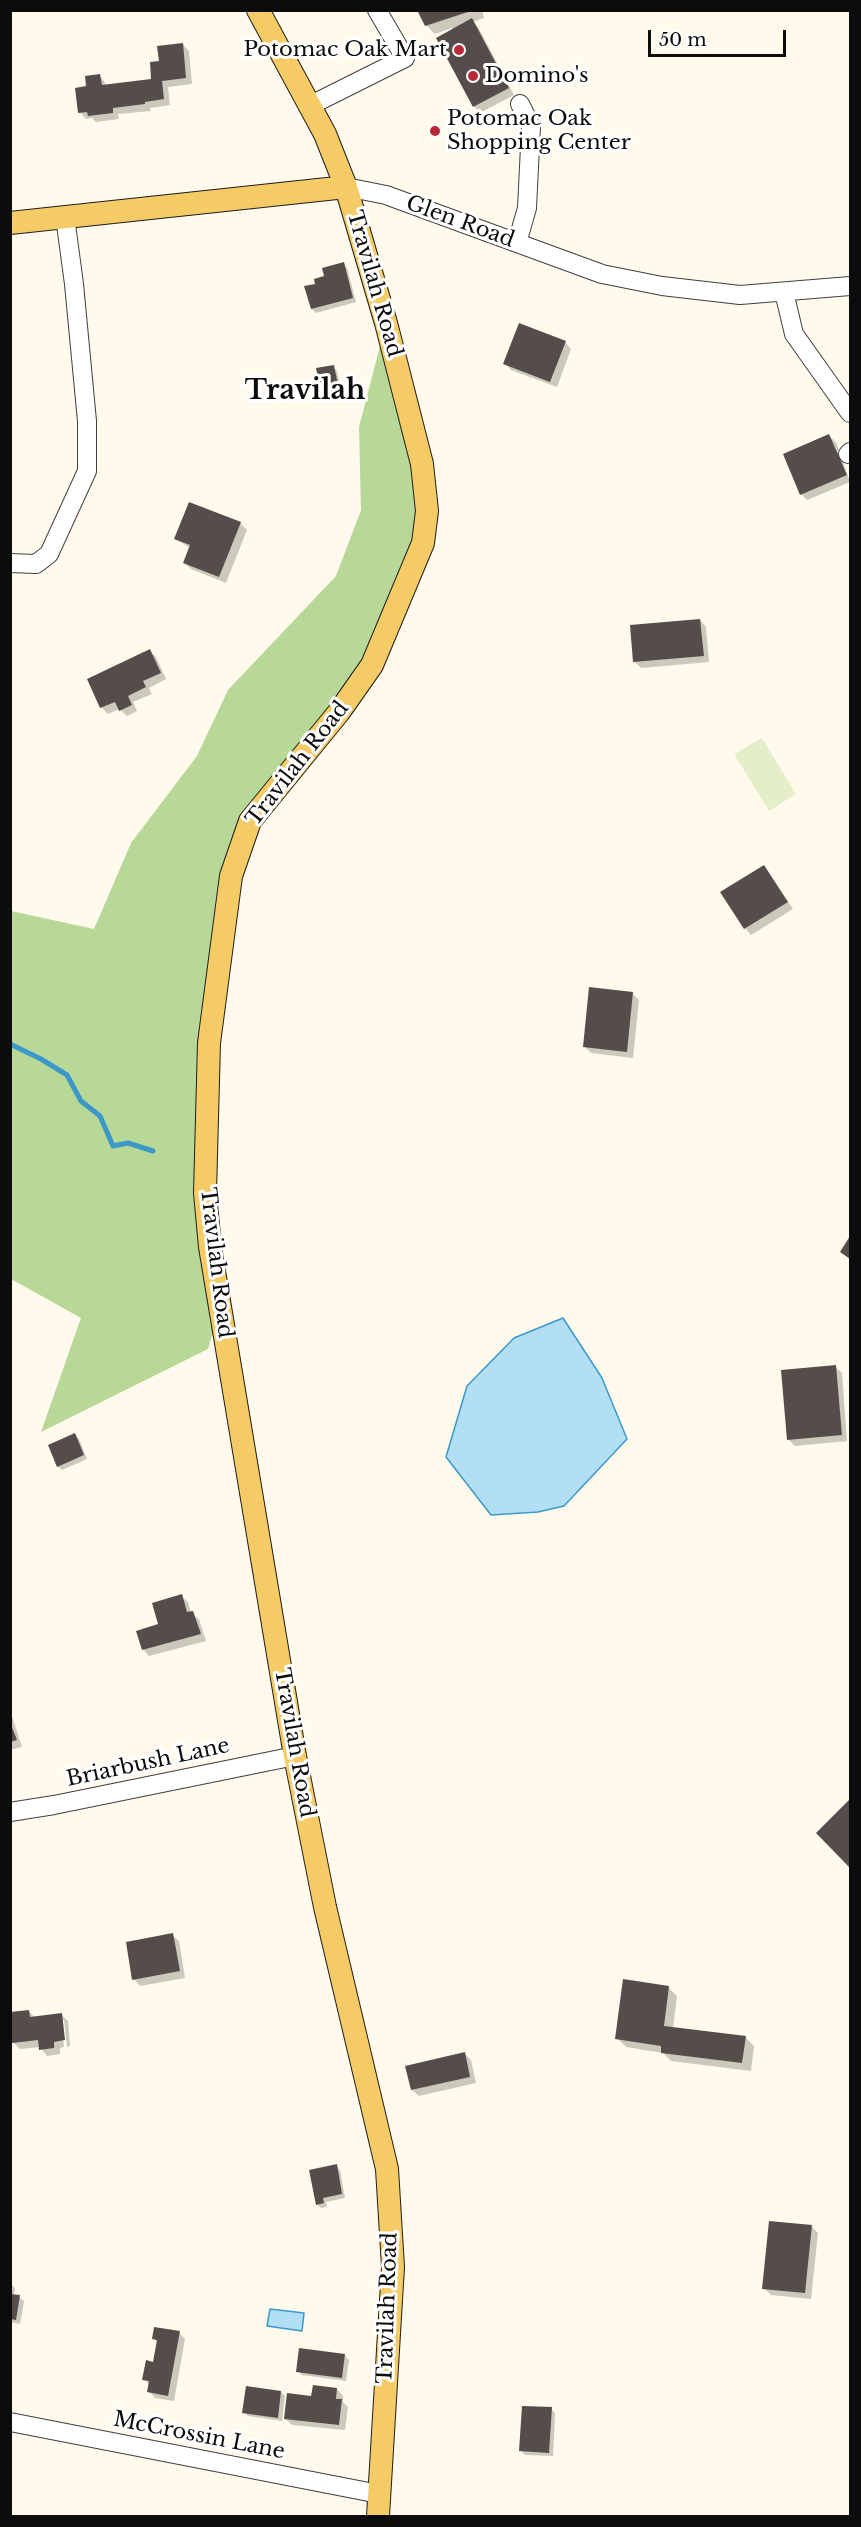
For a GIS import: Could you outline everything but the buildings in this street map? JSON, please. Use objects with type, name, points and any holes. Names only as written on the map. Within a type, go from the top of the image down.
[{"type":"main road","name":"Travilah Road","points":[[258,10],[325,134],[346,187],[386,323],[422,464],[427,511],[423,543],[372,665],[339,712],[249,820],[231,876],[209,1043],[204,1193],[210,1247],[295,1756],[325,1907],[387,2169],[393,2267],[378,2506]]},
{"type":"main road","name":"Glen Road","points":[[10,224],[346,187]]},
{"type":"street","points":[[309,106],[405,58],[377,10]]},
{"type":"street","points":[[517,243],[527,208],[531,126],[520,104]]},
{"type":"street","name":"Glen Road","points":[[346,187],[387,195],[602,274],[662,286],[740,295],[850,286]]},
{"type":"street","points":[[10,563],[36,564],[49,554],[87,471],[87,421],[74,284],[65,218]]},
{"type":"street","points":[[784,292],[794,334],[850,413]]},
{"type":"street","name":"Briarbush Lane","points":[[10,1812],[295,1756]]},
{"type":"street","name":"McCrossin Lane","points":[[10,2422],[378,2506]]},
{"type":"green space","points":[[386,323],[427,511],[372,665],[250,820],[209,1043],[220,1308],[208,1349],[41,1432],[81,1318],[11,1279],[11,911],[94,929],[131,843],[197,756],[228,690],[336,576],[361,510],[359,427]]},
{"type":"green space","points":[[762,738],[796,794],[769,811],[734,754]]},
{"type":"water","points":[[563,1318],[602,1378],[627,1439],[564,1506],[538,1512],[491,1515],[446,1457],[467,1386],[514,1338]]},
{"type":"water","points":[[270,2309],[304,2313],[302,2331],[267,2326]]},
{"type":"waterway","points":[[10,1044],[67,1075],[81,1101],[100,1116],[113,1146],[128,1143],[153,1151]]},
{"type":"place","name":"Potomac Oak Mart","points":[[459,50]]},
{"type":"place","name":"Domino's","points":[[473,76]]},
{"type":"place","name":"Potomac Oak Shopping Center","points":[[435,131]]},
{"type":"district","name":"Travilah","points":[[305,391]]}]
